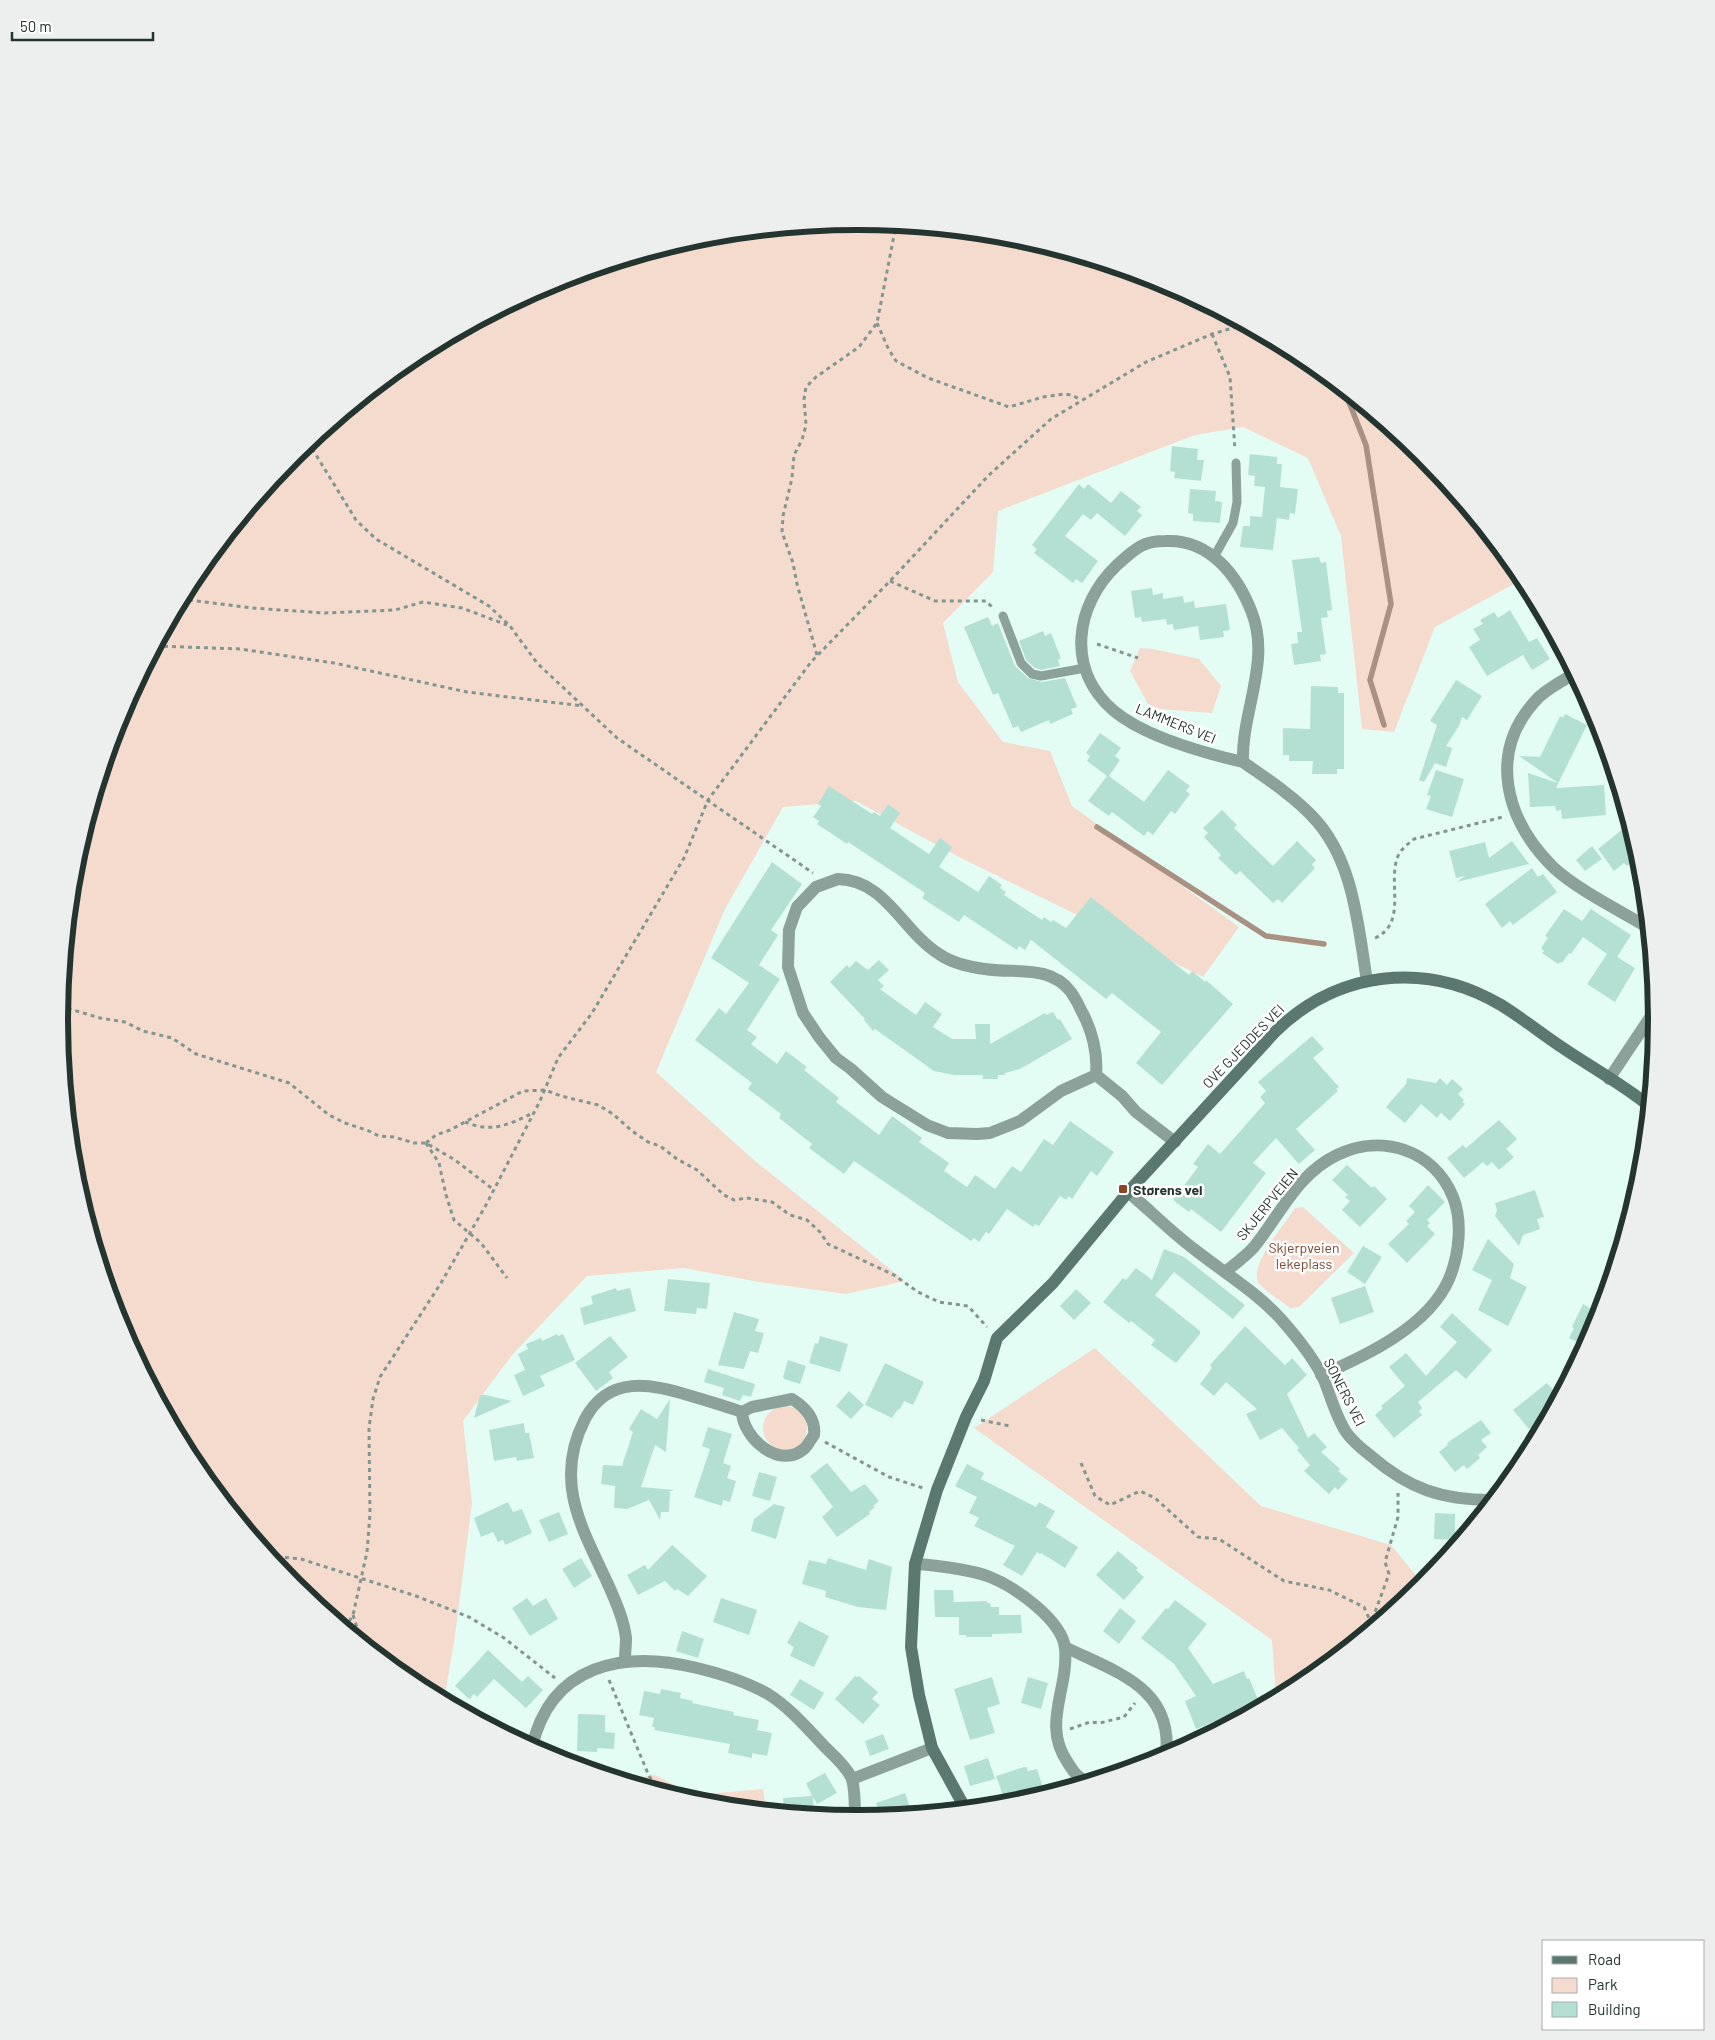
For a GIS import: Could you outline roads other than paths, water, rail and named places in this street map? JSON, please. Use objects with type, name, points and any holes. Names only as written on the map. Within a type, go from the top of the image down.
[{"type":"street","name":"LAMMERS VEI","points":[[1243,762],[1242,749],[1255,679],[1258,640],[1252,614],[1237,583],[1220,561],[1196,545],[1174,540],[1158,541],[1142,546],[1128,555],[1109,573],[1093,595],[1083,620],[1082,652],[1085,668],[1098,693],[1113,710],[1131,723],[1185,745],[1243,762],[1287,793],[1313,817],[1328,836],[1339,858],[1351,891],[1367,981]]},
{"type":"street","points":[[1569,677],[1539,697],[1524,717],[1511,741],[1507,759],[1507,778],[1515,814],[1533,843],[1555,868],[1574,883],[1642,924]]},
{"type":"street","points":[[1096,1075],[1061,1091],[1020,1121],[998,1130],[984,1133],[948,1133],[927,1125],[882,1097],[836,1058],[819,1038],[803,1013],[788,967],[789,930],[797,908],[816,887],[838,879],[852,879],[869,887],[889,904],[898,916],[936,953],[950,961],[986,970],[1038,972],[1061,983],[1071,991],[1089,1025],[1095,1051],[1096,1075],[1122,1096],[1136,1112],[1174,1142]]},
{"type":"street","name":"OVE GJEDDES VEI","points":[[962,1803],[932,1748],[919,1695],[911,1646],[915,1564],[937,1490],[966,1418],[984,1381],[997,1338],[1053,1283],[1128,1192],[1292,1015],[1316,999],[1367,981],[1417,978],[1458,986],[1500,1005],[1643,1102]]},
{"type":"street","points":[[1609,1079],[1648,1021]]},
{"type":"street","name":"SKJERPVEIEN","points":[[1225,1272],[1252,1248],[1304,1179],[1316,1168],[1336,1155],[1355,1148],[1391,1145],[1408,1150],[1440,1174],[1453,1198],[1459,1227],[1458,1244],[1445,1286],[1421,1316],[1388,1342],[1321,1375]]},
{"type":"street","name":"SONERS VEI","points":[[1128,1192],[1178,1237],[1257,1297],[1278,1317],[1297,1338],[1321,1375],[1346,1432],[1388,1471],[1426,1491],[1451,1497],[1485,1499]]},
{"type":"street","points":[[625,1661],[626,1637],[616,1601],[580,1522],[571,1496],[570,1470],[579,1431],[589,1413],[604,1395],[628,1386],[649,1385],[665,1388],[742,1412],[752,1407],[792,1399],[807,1410],[812,1419],[814,1435],[804,1450],[791,1455],[780,1456],[756,1442],[743,1420],[742,1412]]},
{"type":"street","points":[[915,1564],[932,1565],[989,1576],[1015,1590],[1043,1612],[1056,1627],[1065,1647],[1062,1686],[1056,1712],[1055,1734],[1063,1756],[1079,1778]]},
{"type":"street","points":[[1065,1647],[1120,1672],[1139,1686],[1163,1717],[1168,1732],[1167,1747]]},
{"type":"street","points":[[533,1740],[536,1728],[554,1698],[582,1675],[603,1666],[625,1661],[681,1664],[730,1676],[769,1695],[811,1732],[852,1779],[854,1810]]},
{"type":"street","points":[[852,1779],[932,1748]]},
{"type":"lane","points":[[1214,557],[1233,523],[1237,502],[1236,463]]},
{"type":"lane","points":[[1003,616],[1021,663],[1032,674],[1041,676],[1085,668]]},
{"type":"waterway","points":[[1349,402],[1366,445],[1391,604],[1370,680],[1384,725]]},
{"type":"waterway","points":[[1097,827],[1266,936],[1324,944]]},
{"type":"place","name":"Størens vei","points":[[1123,1189]]},
{"type":"park label","name":"Skjerpveien lekeplass","points":[[1304,1256]]}]
